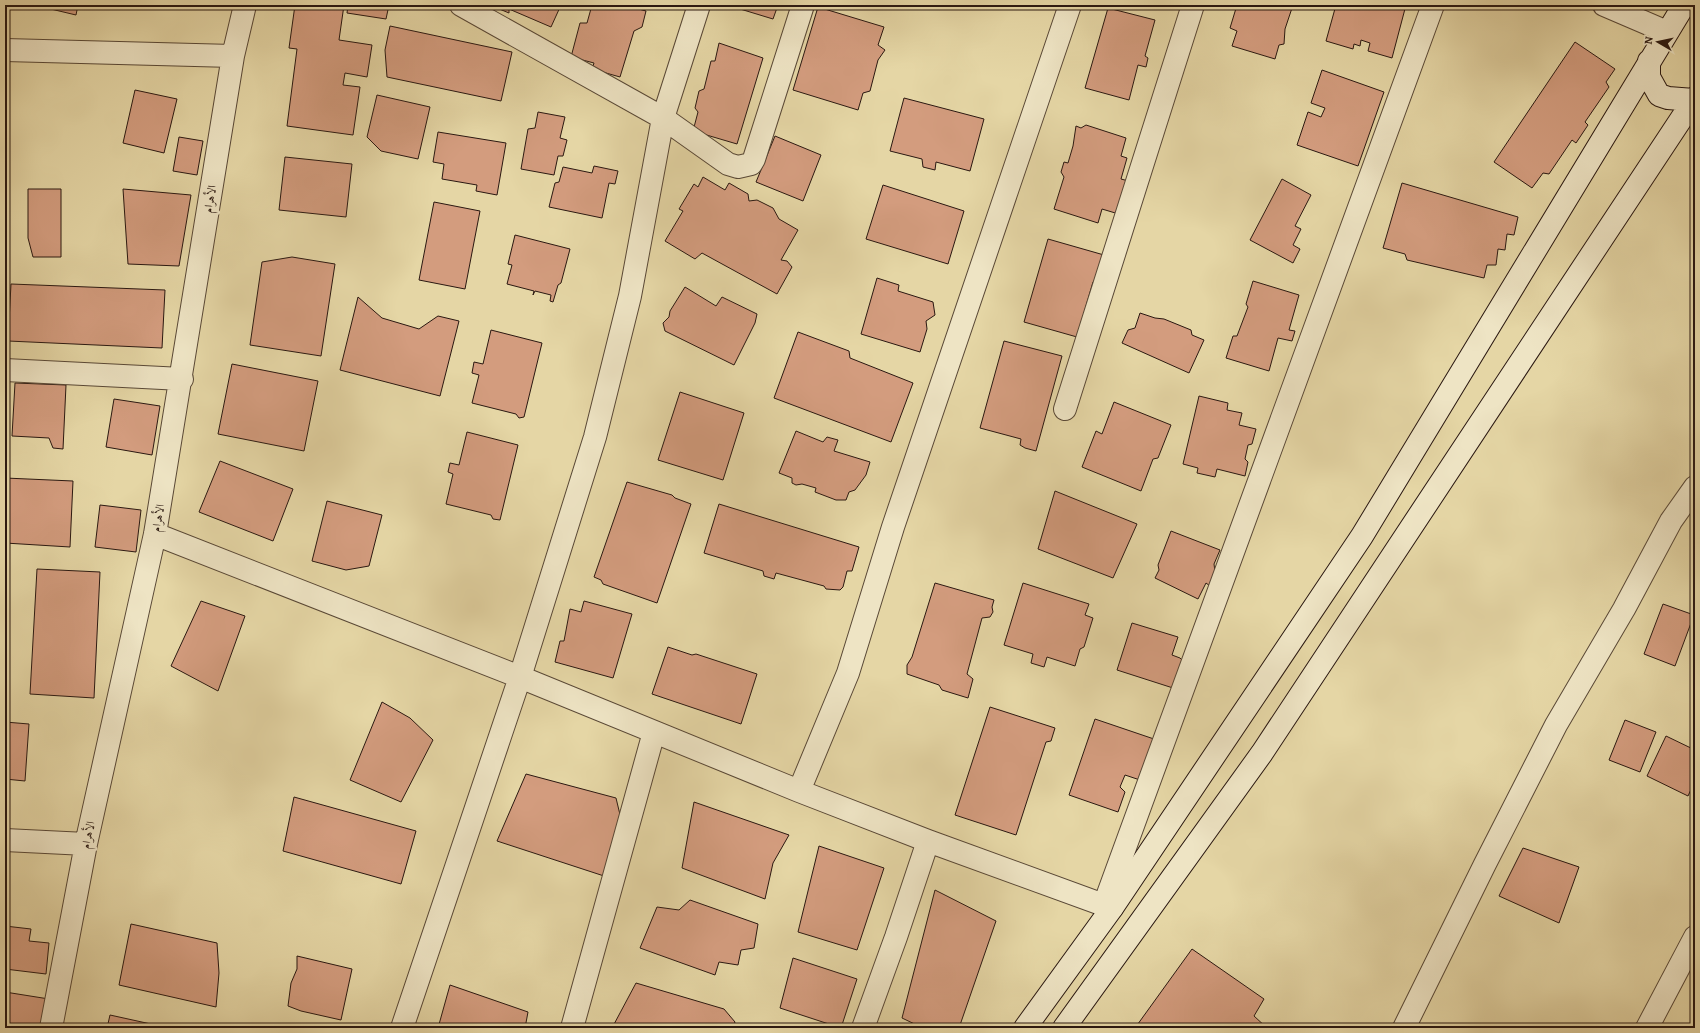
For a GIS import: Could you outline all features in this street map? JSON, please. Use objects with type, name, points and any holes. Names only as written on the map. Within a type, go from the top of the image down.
[{"type":"street","name":"الأهرام","points":[[51,1028],[86,844],[155,534],[182,379],[233,56],[245,5]]},
{"type":"street","points":[[462,5],[663,118],[728,164],[738,167],[751,164],[754,159],[802,5]]},
{"type":"street","points":[[402,1028],[520,677],[595,437],[630,296],[663,118],[700,5]]},
{"type":"street","points":[[799,791],[848,673],[893,528],[1070,5]]},
{"type":"street","points":[[1065,409],[1193,5]]},
{"type":"street","points":[[1108,907],[1433,5]]},
{"type":"street","points":[[1604,5],[1667,32]]},
{"type":"street","points":[[1025,1028],[1362,536],[1684,5]]},
{"type":"street","points":[[5,50],[233,56]]},
{"type":"street","points":[[1649,61],[1649,77],[1660,95],[1668,98],[1694,99]]},
{"type":"street","points":[[1064,1028],[1262,753],[1694,99]]},
{"type":"street","points":[[5,370],[182,379]]},
{"type":"street","points":[[1404,1028],[1556,725],[1624,609],[1671,521],[1695,487]]},
{"type":"street","points":[[155,534],[520,677],[799,791],[928,841],[1108,907]]},
{"type":"street","points":[[572,1028],[654,732]]},
{"type":"street","points":[[5,840],[86,844]]},
{"type":"street","points":[[863,1028],[928,841]]},
{"type":"street","points":[[1647,1028],[1695,937]]},
{"type":"building","points":[[34,5],[78,5],[76,15]]},
{"type":"building","points":[[295,5],[344,5],[339,40],[372,45],[367,77],[345,73],[343,85],[360,87],[353,135],[287,126],[297,49],[289,48]]},
{"type":"building","points":[[348,5],[389,5],[386,19],[347,13]]},
{"type":"building","points":[[495,5],[561,5],[551,27],[509,9],[509,13],[497,8]]},
{"type":"building","points":[[592,5],[624,5],[646,11],[642,27],[634,31],[620,77],[592,69],[594,63],[571,57],[580,23],[587,23]]},
{"type":"building","points":[[727,5],[778,5],[773,19]]},
{"type":"building","points":[[1237,5],[1293,5],[1285,29],[1284,44],[1279,45],[1275,59],[1232,46],[1237,31],[1230,28]]},
{"type":"building","points":[[1336,5],[1406,5],[1392,58],[1368,51],[1370,43],[1361,40],[1360,46],[1354,44],[1353,49],[1326,41]]},
{"type":"building","points":[[818,7],[884,27],[878,45],[885,50],[878,60],[870,91],[863,93],[858,110],[793,90]]},
{"type":"building","points":[[1108,8],[1155,20],[1145,56],[1148,58],[1146,67],[1138,65],[1129,100],[1085,88]]},
{"type":"building","points":[[390,26],[512,52],[501,101],[387,77],[385,50]]},
{"type":"building","points":[[1575,42],[1615,69],[1606,82],[1609,87],[1585,122],[1588,125],[1576,143],[1572,140],[1549,174],[1543,173],[1532,188],[1494,162]]},
{"type":"building","points":[[719,43],[763,58],[737,144],[693,131],[698,112],[695,108],[699,91],[704,89],[711,61],[715,61]]},
{"type":"building","points":[[1322,70],[1384,92],[1358,166],[1297,145],[1308,112],[1321,117],[1325,108],[1311,103]]},
{"type":"building","points":[[135,90],[177,99],[164,153],[123,143]]},
{"type":"building","points":[[377,95],[430,107],[418,159],[381,151],[367,137]]},
{"type":"building","points":[[904,98],[984,119],[970,171],[936,162],[935,170],[923,167],[922,159],[890,151]]},
{"type":"building","points":[[538,112],[565,117],[560,138],[567,140],[563,156],[558,156],[554,175],[521,169],[528,129],[535,128]]},
{"type":"building","points":[[1086,125],[1126,138],[1121,156],[1127,158],[1121,179],[1132,182],[1122,215],[1102,209],[1098,223],[1054,209],[1064,177],[1061,172],[1064,162],[1068,163],[1073,146],[1076,126],[1081,128]]},
{"type":"building","points":[[438,132],[506,143],[497,195],[476,191],[477,185],[442,179],[444,164],[433,162]]},
{"type":"building","points":[[775,136],[821,155],[803,201],[756,182]]},
{"type":"building","points":[[179,137],[203,141],[197,175],[173,171]]},
{"type":"building","points":[[285,157],[352,164],[346,217],[279,210]]},
{"type":"building","points":[[594,166],[618,171],[615,184],[609,183],[602,218],[549,207],[555,183],[559,182],[563,167],[592,173]]},
{"type":"building","points":[[703,177],[725,190],[729,183],[748,194],[749,201],[757,200],[773,208],[779,219],[798,230],[781,260],[787,261],[792,267],[777,294],[702,253],[695,259],[665,241],[683,211],[679,209],[694,184],[698,187]]},
{"type":"building","points":[[1282,179],[1311,195],[1295,226],[1301,229],[1293,245],[1300,249],[1293,263],[1250,240]]},
{"type":"building","points":[[1402,183],[1518,217],[1514,235],[1507,234],[1505,250],[1498,249],[1496,265],[1487,265],[1484,278],[1407,260],[1405,254],[1383,248]]},
{"type":"building","points":[[883,185],[964,211],[948,264],[866,239]]},
{"type":"building","points":[[28,189],[61,189],[61,257],[33,257],[28,238]]},
{"type":"building","points":[[123,189],[191,195],[179,266],[128,264]]},
{"type":"building","points":[[434,202],[480,211],[465,289],[419,280]]},
{"type":"building","points":[[515,235],[570,249],[561,283],[558,285],[553,302],[550,301],[551,295],[535,291],[533,295],[534,291],[507,284],[512,265],[508,264]]},
{"type":"building","points":[[1048,239],[1104,255],[1097,278],[1093,282],[1077,337],[1024,322]]},
{"type":"building","points":[[292,257],[335,264],[321,356],[250,345],[262,262]]},
{"type":"building","points":[[877,278],[899,285],[898,291],[933,302],[935,315],[926,321],[927,329],[920,352],[861,334]]},
{"type":"building","points":[[1253,281],[1299,295],[1289,330],[1295,331],[1292,341],[1278,338],[1269,371],[1226,358],[1233,336],[1237,336],[1248,307],[1246,304]]},
{"type":"building","points":[[11,284],[165,290],[162,348],[8,341]]},
{"type":"building","points":[[685,287],[716,306],[722,297],[757,314],[755,323],[734,365],[665,331],[663,323],[669,317],[670,311]]},
{"type":"building","points":[[358,297],[382,318],[419,329],[438,316],[459,321],[440,396],[340,370]]},
{"type":"building","points":[[1140,313],[1155,318],[1164,319],[1191,330],[1192,335],[1204,340],[1189,373],[1122,343],[1128,330],[1135,328]]},
{"type":"building","points":[[491,330],[542,343],[524,417],[519,418],[516,414],[472,403],[479,375],[472,373],[474,362],[483,364]]},
{"type":"building","points":[[798,332],[849,351],[850,358],[913,383],[891,442],[774,398]]},
{"type":"building","points":[[1004,341],[1062,356],[1036,451],[1020,445],[1021,439],[980,428]]},
{"type":"building","points":[[232,364],[318,381],[304,451],[218,434]]},
{"type":"building","points":[[15,383],[66,385],[63,449],[53,448],[49,438],[12,436]]},
{"type":"building","points":[[680,392],[744,413],[723,480],[658,460]]},
{"type":"building","points":[[1199,396],[1228,403],[1227,410],[1242,413],[1239,425],[1256,429],[1252,444],[1248,445],[1245,459],[1248,462],[1245,476],[1217,469],[1215,477],[1197,473],[1198,468],[1183,464]]},
{"type":"building","points":[[114,399],[160,406],[152,455],[106,447]]},
{"type":"building","points":[[1114,402],[1171,425],[1158,458],[1153,459],[1141,491],[1082,467],[1096,431],[1102,434]]},
{"type":"building","points":[[796,431],[823,442],[827,437],[838,440],[834,451],[870,462],[866,475],[855,490],[849,492],[846,500],[836,500],[815,492],[816,488],[802,484],[796,485],[792,483],[792,478],[779,473]]},
{"type":"building","points":[[467,432],[518,445],[500,520],[493,519],[491,515],[446,504],[453,474],[448,472],[450,463],[459,465]]},
{"type":"building","points":[[220,461],[293,489],[273,541],[199,512]]},
{"type":"building","points":[[5,478],[73,481],[70,547],[5,543]]},
{"type":"building","points":[[627,482],[672,495],[675,498],[691,504],[657,603],[603,584],[601,580],[594,577]]},
{"type":"building","points":[[1055,491],[1137,524],[1113,578],[1038,549]]},
{"type":"building","points":[[327,501],[382,515],[369,566],[346,570],[312,561]]},
{"type":"building","points":[[719,504],[859,547],[852,571],[847,571],[843,587],[840,590],[826,589],[824,586],[776,573],[774,579],[764,576],[763,571],[704,553]]},
{"type":"building","points":[[100,505],[141,510],[136,552],[95,547]]},
{"type":"building","points":[[1171,531],[1220,550],[1214,564],[1215,572],[1210,586],[1206,583],[1198,599],[1155,578],[1159,570],[1158,565]]},
{"type":"building","points":[[37,569],[100,572],[94,698],[30,694]]},
{"type":"building","points":[[935,583],[994,600],[992,607],[993,612],[990,617],[982,618],[967,674],[973,679],[968,698],[942,690],[939,685],[907,674],[907,665],[912,657]]},
{"type":"building","points":[[1023,583],[1089,604],[1085,615],[1093,618],[1084,647],[1080,649],[1075,666],[1047,657],[1044,667],[1031,663],[1033,654],[1004,645]]},
{"type":"building","points":[[201,601],[245,616],[218,691],[171,666]]},
{"type":"building","points":[[584,601],[632,614],[613,678],[555,662],[560,641],[564,641],[570,609],[581,612]]},
{"type":"building","points":[[1663,604],[1694,615],[1675,666],[1644,654]]},
{"type":"building","points":[[1132,623],[1178,637],[1172,655],[1183,661],[1173,688],[1117,670]]},
{"type":"building","points":[[668,647],[692,655],[696,654],[757,674],[741,724],[652,694]]},
{"type":"building","points":[[382,702],[410,718],[433,740],[401,802],[350,780]]},
{"type":"building","points":[[990,707],[1055,728],[1051,741],[1046,742],[1016,835],[955,815]]},
{"type":"building","points":[[1095,719],[1154,739],[1140,780],[1125,775],[1120,787],[1125,792],[1118,812],[1069,795]]},
{"type":"building","points":[[1625,720],[1656,732],[1640,772],[1609,760]]},
{"type":"building","points":[[5,722],[29,724],[25,781],[5,779]]},
{"type":"building","points":[[1666,736],[1695,750],[1695,781],[1688,796],[1647,776]]},
{"type":"building","points":[[526,774],[616,798],[622,823],[604,876],[497,841]]},
{"type":"building","points":[[294,797],[416,831],[401,884],[283,851]]},
{"type":"building","points":[[694,802],[789,835],[773,863],[765,899],[682,868]]},
{"type":"building","points":[[819,846],[884,868],[857,950],[798,932]]},
{"type":"building","points":[[1523,848],[1579,867],[1559,923],[1499,896]]},
{"type":"building","points":[[935,890],[996,921],[959,1028],[923,1028],[902,1018]]},
{"type":"building","points":[[690,900],[758,924],[754,948],[741,950],[738,965],[719,962],[715,975],[640,948],[657,907],[679,910]]},
{"type":"building","points":[[131,924],[217,943],[219,973],[216,1007],[119,985]]},
{"type":"building","points":[[5,926],[31,929],[29,941],[49,943],[46,974],[5,969]]},
{"type":"building","points":[[1192,949],[1264,999],[1254,1016],[1267,1028],[1135,1028]]},
{"type":"building","points":[[297,956],[352,969],[341,1020],[301,1011],[288,1006],[291,983],[297,969]]},
{"type":"building","points":[[793,958],[857,979],[841,1028],[780,1008]]},
{"type":"building","points":[[636,983],[724,1009],[735,1022],[733,1028],[612,1028]]},
{"type":"building","points":[[450,985],[528,1012],[525,1028],[438,1028]]},
{"type":"building","points":[[5,992],[49,999],[44,1028],[5,1028]]},
{"type":"building","points":[[110,1015],[169,1028],[107,1028]]}]
